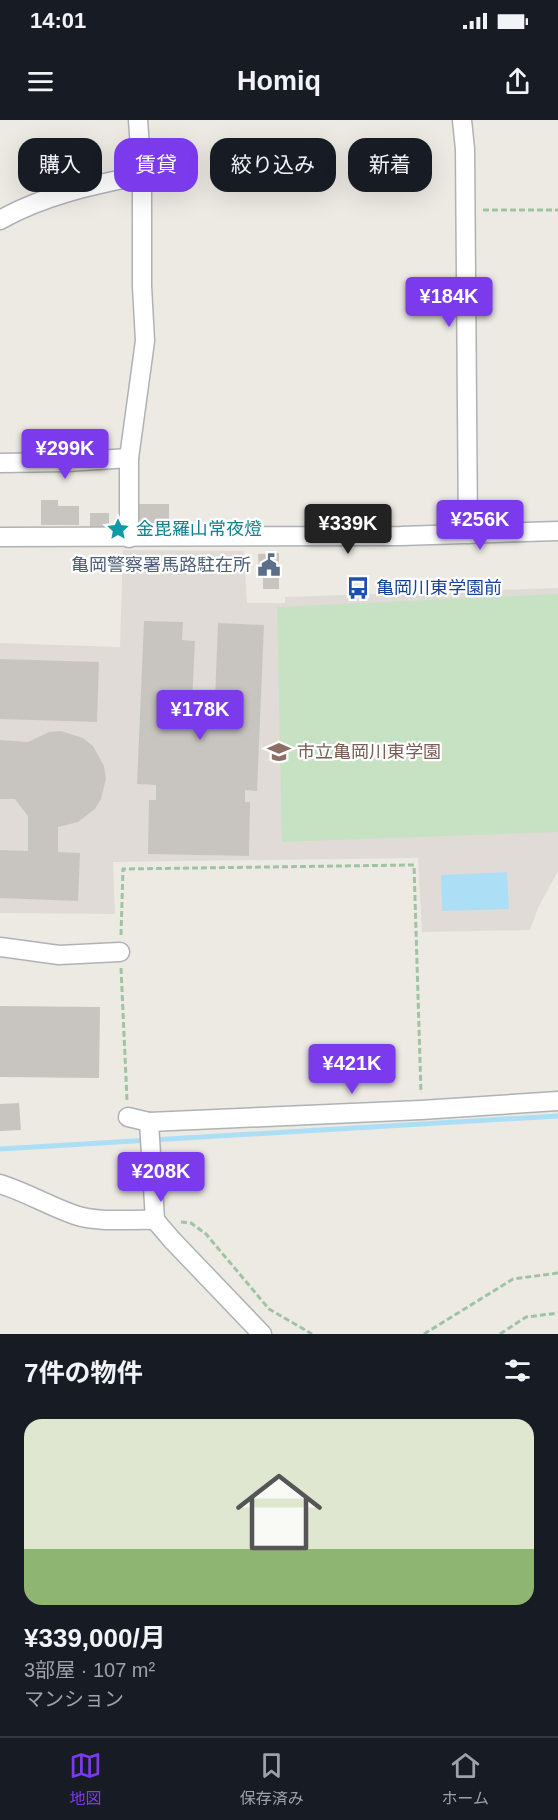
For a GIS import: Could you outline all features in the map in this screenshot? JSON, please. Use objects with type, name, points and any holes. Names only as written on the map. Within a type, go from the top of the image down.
[{"type":"street","points":[[138,120],[139,138]]},
{"type":"street","points":[[462,120],[466,210],[468,534]]},
{"type":"street","points":[[0,220],[45,199],[114,181]]},
{"type":"street","points":[[129,538],[129,458],[145,340],[142,286],[142,192]]},
{"type":"street","points":[[0,463],[129,458]]},
{"type":"street","points":[[0,537],[401,536],[558,531]]},
{"type":"street","points":[[0,947],[59,956],[120,952]]},
{"type":"street","points":[[128,1117],[149,1122],[421,1110],[558,1101]]},
{"type":"street","points":[[149,1122],[155,1220],[262,1334]]},
{"type":"street","points":[[0,1184],[20,1190],[76,1215],[155,1220]]},
{"type":"path","points":[[466,210],[558,210]]},
{"type":"path","points":[[128,1117],[120,952],[123,869],[414,865],[421,1110]]},
{"type":"path","points":[[155,1220],[191,1223],[206,1234],[269,1309],[312,1334]]},
{"type":"path","points":[[424,1334],[513,1279],[558,1273]]},
{"type":"path","points":[[500,1334],[526,1317],[558,1313]]},
{"type":"shaded area","name":"市立亀岡川東学園","points":[[123,550],[244,551],[247,603],[285,603],[285,597],[558,588],[558,871],[538,908],[530,930],[422,932],[418,858],[113,862],[115,914],[0,913],[0,643],[120,647]]},
{"type":"green space","points":[[558,594],[558,832],[282,842],[277,607]]},
{"type":"water","points":[[507,872],[509,909],[442,911],[441,875]]},
{"type":"building","points":[[41,500],[58,500],[58,506],[79,506],[79,525],[41,525]]},
{"type":"building","points":[[139,504],[169,504],[169,523],[139,523]]},
{"type":"building","points":[[90,513],[109,513],[109,527],[90,527]]},
{"type":"building","points":[[279,553],[279,589],[263,589],[263,575],[259,575],[258,554]]},
{"type":"building","points":[[144,621],[183,622],[182,640],[195,641],[191,723],[214,724],[218,623],[264,625],[257,791],[245,790],[245,802],[250,802],[249,856],[148,854],[149,800],[156,800],[156,785],[137,784]]},
{"type":"building","points":[[0,659],[99,662],[97,722],[0,719]]},
{"type":"building","points":[[61,731],[83,738],[93,746],[104,766],[106,778],[101,799],[95,809],[78,822],[58,827],[58,852],[80,853],[78,901],[0,898],[0,850],[28,851],[28,816],[15,799],[0,799],[0,740],[28,742],[49,732]]},
{"type":"building","points":[[0,1006],[100,1007],[99,1078],[0,1077]]},
{"type":"building","points":[[19,1103],[21,1130],[0,1131],[0,1104]]},
{"type":"waterway","points":[[0,1149],[558,1116]]},
{"type":"place","name":"金毘羅山常夜燈","points":[[118,529]]},
{"type":"place","name":"亀岡警察署馬路駐在所","points":[[269,565]]},
{"type":"place","name":"亀岡川東学園前","points":[[358,588]]},
{"type":"place","name":"市立亀岡川東学園","points":[[279,752]]}]
